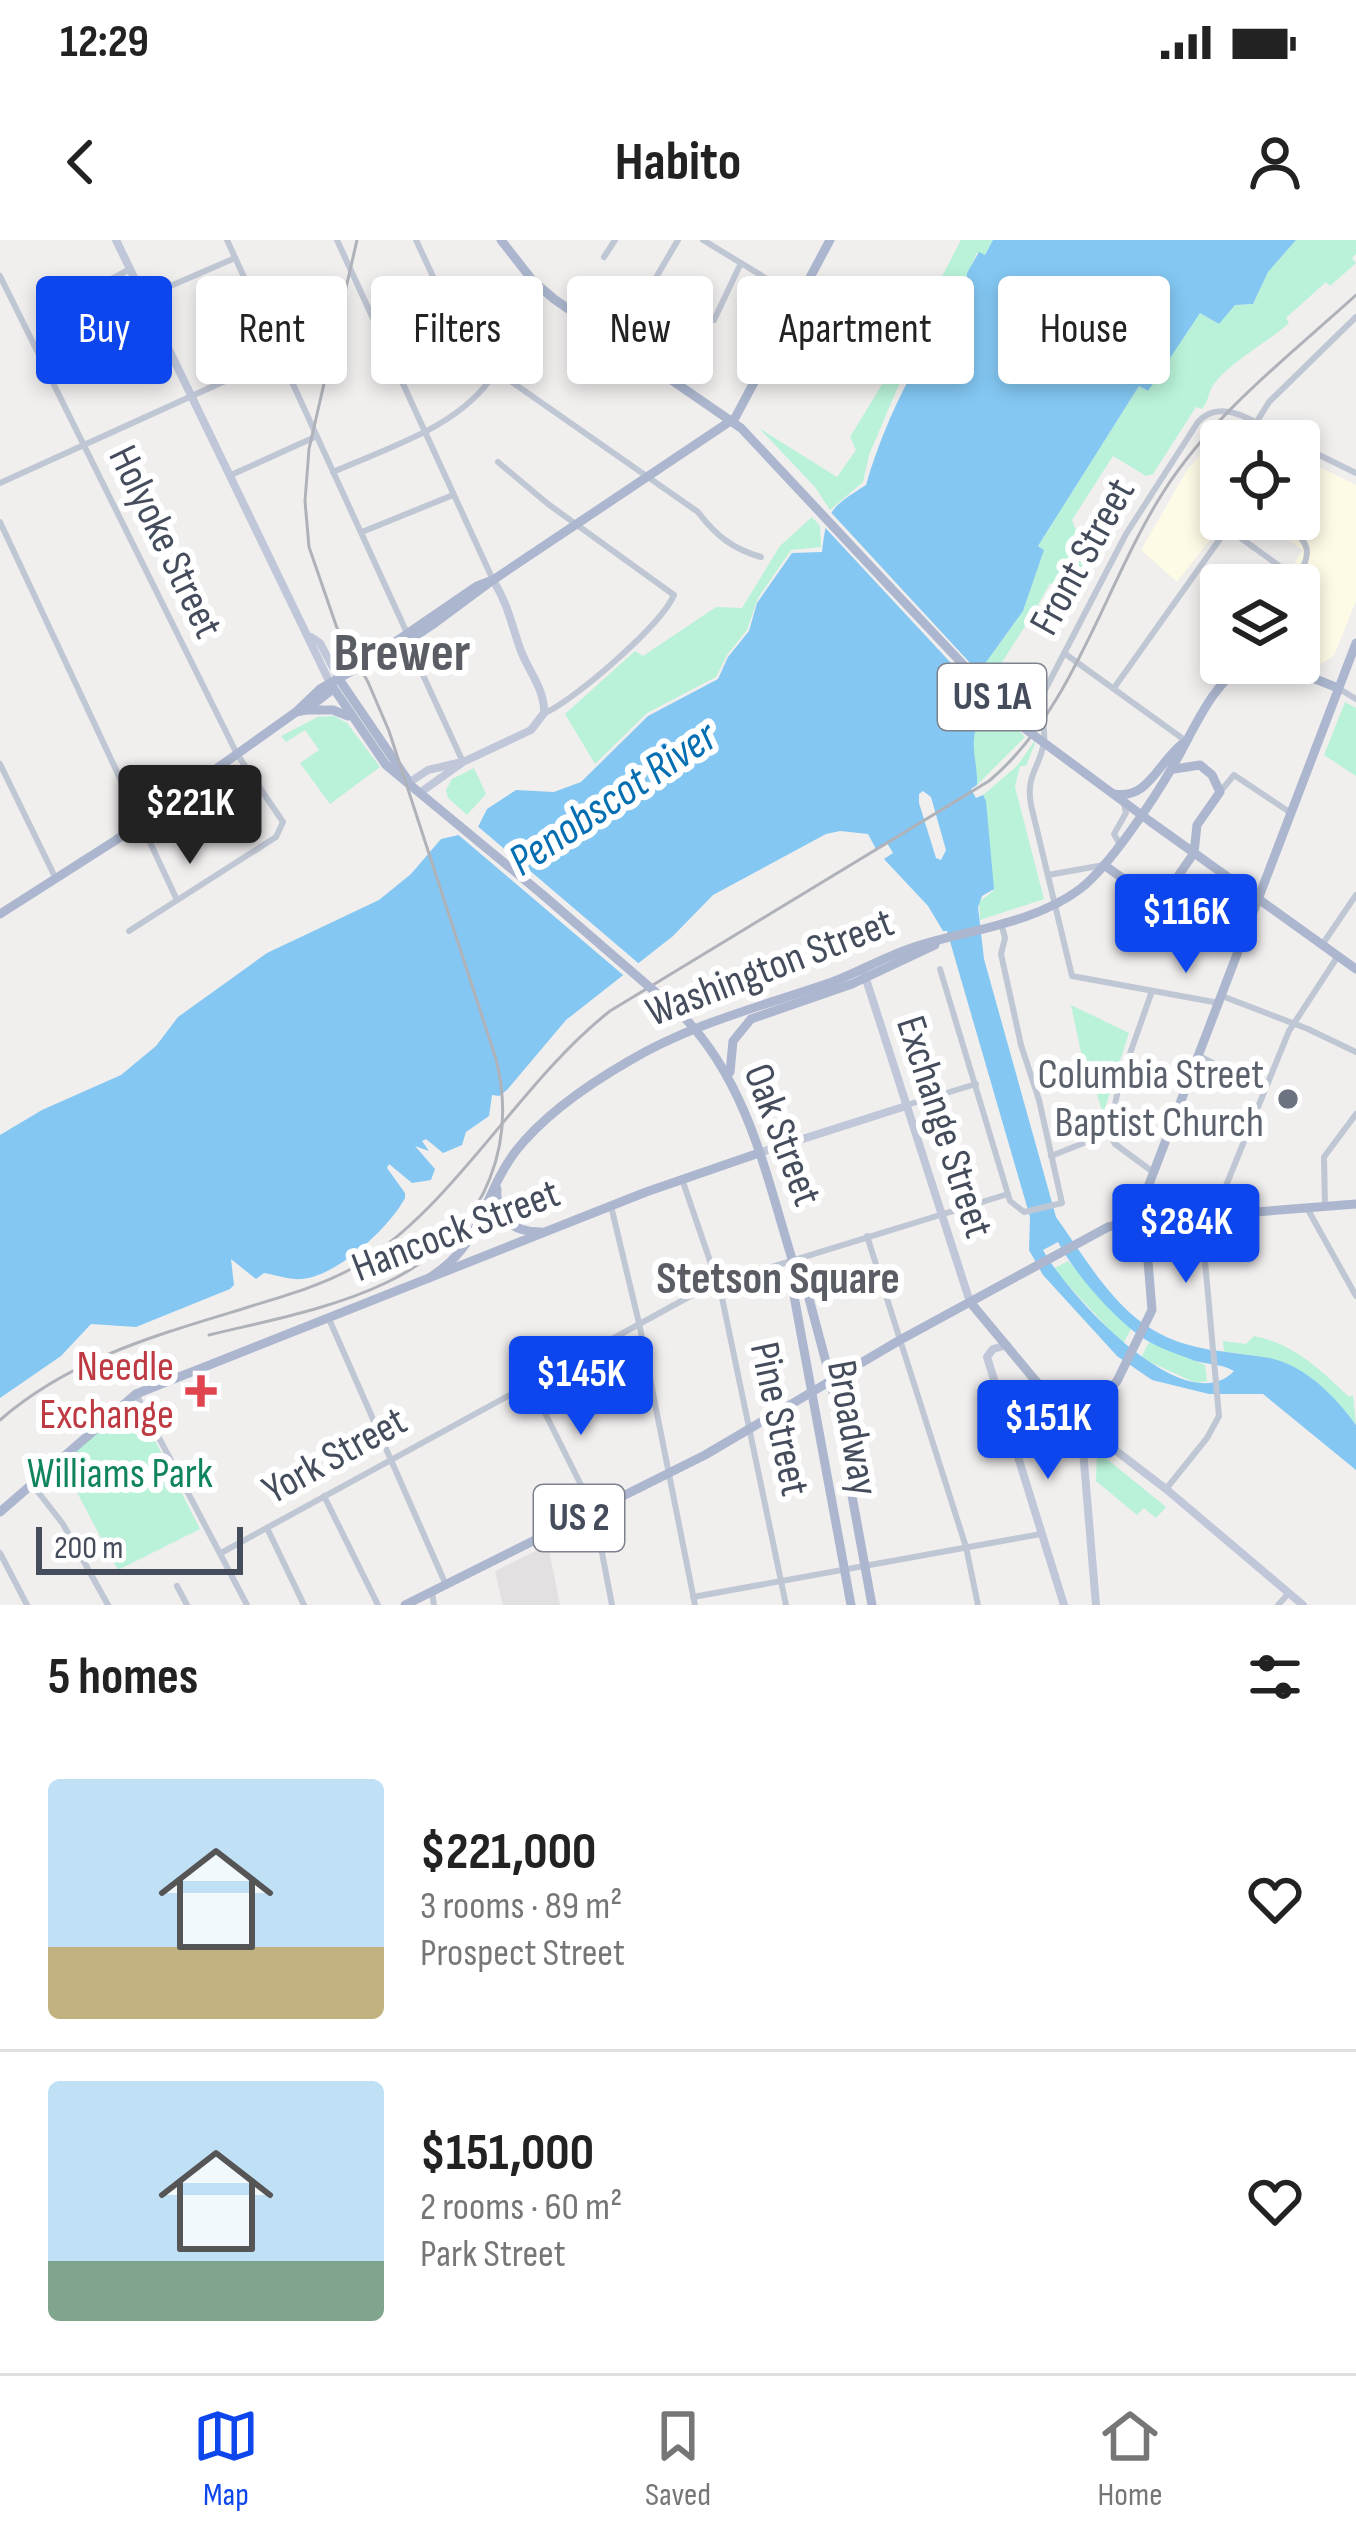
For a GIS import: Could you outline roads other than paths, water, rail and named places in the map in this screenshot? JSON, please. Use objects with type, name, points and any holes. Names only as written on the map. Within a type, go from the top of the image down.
[{"type":"main road","name":"US 1A","points":[[502,240],[529,276]]},
{"type":"main road","points":[[812,276],[830,240]]},
{"type":"main road","name":"US 1A","points":[[543,288],[732,420],[1020,725],[1194,853]]},
{"type":"main road","points":[[0,914],[140,823],[360,666],[732,420],[756,384]]},
{"type":"main road","points":[[970,1302],[1045,1393],[1082,1424],[1114,1384],[1154,1304],[1142,1202],[1356,643]]},
{"type":"main road","points":[[1320,681],[1338,688]]},
{"type":"main road","points":[[334,684],[380,758],[410,782]]},
{"type":"main road","points":[[334,684],[410,782]]},
{"type":"main road","points":[[1055,905],[1087,884],[1104,865],[1224,684]]},
{"type":"main road","points":[[301,711],[333,710],[352,719]]},
{"type":"main road","points":[[1107,791],[1136,794],[1186,741]]},
{"type":"main road","points":[[1104,865],[1145,894],[1158,897],[1167,892],[1194,853],[1197,825],[1220,792],[1210,772],[1198,764],[1169,772]]},
{"type":"main road","name":"Oak Street","points":[[410,782],[693,1027],[733,1083],[792,1259]]},
{"type":"main road","points":[[1166,832],[1197,825]]},
{"type":"main road","points":[[1194,853],[1356,969]]},
{"type":"main road","name":"Washington Street","points":[[733,1083],[730,1050],[747,1021],[950,938],[1055,905]]},
{"type":"main road","name":"Washington Street","points":[[429,1277],[463,1251],[520,1146],[584,1091],[693,1027],[864,974]]},
{"type":"main road","name":"Hancock Street","points":[[0,1512],[136,1394],[611,1206],[759,1153]]},
{"type":"main road","points":[[499,1184],[498,1208],[509,1225],[526,1232],[554,1230]]},
{"type":"main road","name":"US 2","points":[[405,1605],[670,1473],[900,1340],[1118,1224],[1356,1204]]},
{"type":"main road","name":"Broadway","points":[[792,1259],[802,1272],[831,1381],[872,1605]]},
{"type":"main road","name":"Broadway","points":[[792,1259],[792,1286],[851,1605]]},
{"type":"street","points":[[116,240],[133,276]]},
{"type":"street","points":[[227,240],[244,276]]},
{"type":"street","points":[[337,240],[512,614],[520,647],[543,697],[544,713]]},
{"type":"street","points":[[416,240],[433,276]]},
{"type":"street","points":[[604,257],[615,240]]},
{"type":"street","points":[[657,276],[678,240]]},
{"type":"street","points":[[703,240],[762,276]]},
{"type":"street","points":[[172,285],[235,257]]},
{"type":"street","points":[[714,320],[741,263]]},
{"type":"street","points":[[117,276],[130,269]]},
{"type":"street","name":"Holyoke Street","points":[[0,276],[237,754],[279,814],[283,828],[178,900]]},
{"type":"street","points":[[1258,420],[1269,402],[1356,317]]},
{"type":"street","points":[[172,352],[311,638],[318,641],[334,684]]},
{"type":"street","points":[[0,483],[218,384]]},
{"type":"street","points":[[293,384],[411,635],[417,662],[463,762]]},
{"type":"street","points":[[333,472],[424,431],[469,405],[486,384]]},
{"type":"street","points":[[509,384],[698,512],[738,550],[761,557]]},
{"type":"street","name":"Front Street","points":[[1201,420],[1214,410],[1226,410],[1247,420]]},
{"type":"street","name":"Front Street","points":[[1152,991],[1072,976],[1028,788],[1043,747],[1040,703],[1140,509],[1200,420]]},
{"type":"street","points":[[231,475],[317,436]]},
{"type":"street","points":[[1320,455],[1356,473]]},
{"type":"street","points":[[421,791],[463,762],[531,730],[544,713],[626,649],[674,595],[499,462]]},
{"type":"street","points":[[361,533],[453,495]]},
{"type":"street","points":[[0,522],[178,900],[129,932]]},
{"type":"street","points":[[1114,688],[1207,552],[1228,534],[1238,536],[1272,564]]},
{"type":"street","points":[[1064,653],[1186,741]]},
{"type":"street","points":[[1338,688],[1356,699]]},
{"type":"street","points":[[1043,747],[1125,805],[1126,813],[1114,834],[1119,843]]},
{"type":"street","points":[[410,782],[423,772],[463,762]]},
{"type":"street","points":[[0,764],[56,879]]},
{"type":"street","points":[[1220,792],[1234,775],[1291,813]]},
{"type":"street","points":[[1048,875],[1104,865]]},
{"type":"street","points":[[1322,945],[1356,895]]},
{"type":"street","points":[[940,969],[1008,1193],[1017,1210],[1028,1212],[1062,1203],[1002,956],[1001,922]]},
{"type":"street","points":[[1214,1215],[1293,1024],[1338,956]]},
{"type":"street","name":"Exchange Street","points":[[864,974],[970,1302]]},
{"type":"street","points":[[1154,1172],[1115,1144],[1109,1133],[1119,1084],[1152,991],[1221,1000],[1356,1052]]},
{"type":"street","points":[[1199,1056],[1265,1089]]},
{"type":"street","name":"Hancock Street","points":[[759,1153],[976,1084]]},
{"type":"street","points":[[1325,1207],[1324,1156],[1356,1114]]},
{"type":"street","points":[[1051,1156],[1109,1133]]},
{"type":"street","name":"Pine Street","points":[[682,1179],[717,1283],[752,1428],[786,1605]]},
{"type":"street","name":"York Street","points":[[221,1553],[717,1283],[1008,1193]]},
{"type":"street","points":[[611,1206],[694,1601],[1041,1534]]},
{"type":"street","points":[[1306,1208],[1356,1296]]},
{"type":"street","points":[[1166,1489],[1219,1415],[1201,1216]]},
{"type":"street","points":[[867,1236],[966,1547],[978,1605]]},
{"type":"street","points":[[328,1316],[446,1585]]},
{"type":"street","points":[[1007,1345],[993,1349],[987,1357],[1064,1605]]},
{"type":"street","points":[[530,1383],[594,1511],[612,1605]]},
{"type":"street","points":[[136,1394],[247,1605]]},
{"type":"street","points":[[1082,1424],[1303,1605]]},
{"type":"street","points":[[1082,1424],[1096,1605]]},
{"type":"street","points":[[31,1483],[63,1524],[108,1605]]},
{"type":"street","points":[[324,1496],[378,1605]]},
{"type":"street","points":[[267,1528],[304,1605]]},
{"type":"street","points":[[0,1552],[27,1605]]},
{"type":"street","points":[[177,1586],[187,1605]]},
{"type":"street","points":[[432,1592],[434,1605]]},
{"type":"street","points":[[1278,1605],[1288,1593]]},
{"type":"water","name":"Penobscot River","points":[[993,240],[1296,240],[1268,272],[1253,304],[1235,305],[1219,324],[1200,313],[1170,358],[1170,276],[998,276],[998,384],[1153,384],[1148,391],[1139,386],[1038,546],[1044,550],[1023,611],[979,672],[971,691],[969,725],[976,729],[977,785],[971,789],[976,798],[983,795],[986,801],[994,889],[982,896],[978,907],[984,959],[1056,1217],[1111,1294],[1153,1330],[1195,1347],[1282,1361],[1318,1384],[1356,1425],[1356,1470],[1263,1394],[1209,1394],[1152,1380],[1117,1356],[1043,1275],[1029,1250],[1030,1217],[947,931],[884,859],[893,853],[887,843],[876,849],[868,834],[840,831],[826,834],[713,895],[673,936],[566,1020],[507,1090],[492,1095],[489,1116],[466,1132],[462,1145],[443,1153],[426,1139],[422,1141],[429,1151],[415,1146],[435,1169],[431,1180],[412,1183],[389,1164],[405,1198],[375,1236],[346,1260],[302,1279],[264,1273],[256,1279],[231,1259],[234,1285],[230,1289],[136,1327],[91,1324],[61,1356],[0,1398],[0,1135],[42,1110],[121,1075],[156,1046],[178,1017],[267,953],[379,900],[411,874],[441,839],[476,831],[487,809],[516,790],[554,792],[581,782],[648,716],[718,679],[749,631],[757,603],[792,553],[822,552],[832,511],[866,485],[906,384],[974,384],[974,276],[967,273],[979,252],[985,255]],"holes":[[[923,791],[931,797],[946,850],[941,860],[936,858],[919,803]],[[1058,1242],[1074,1268],[1122,1321],[1151,1343],[1234,1371],[1212,1383],[1186,1380],[1157,1367],[1100,1320],[1043,1250]]]},
{"type":"railway","points":[[209,1335],[332,1304],[409,1270],[442,1246],[470,1216],[490,1178],[501,1134],[496,1059],[389,731],[337,628],[309,547],[305,501],[309,449],[357,240]]},
{"type":"railway","points":[[0,1420],[54,1381],[113,1352],[296,1292],[351,1269],[421,1215],[544,1074],[610,1011],[989,781],[1044,719],[1143,527],[1184,463],[1253,387],[1356,295]]},
{"type":"place","name":"Columbia Street Baptist Church","points":[[1288,1099]]},
{"type":"place","name":"Needle Exchange","points":[[201,1391]]},
{"type":"district","name":"Brewer","points":[[402,653]]},
{"type":"district","name":"Stetson Square","points":[[778,1279]]},
{"type":"park label","name":"Williams Park","points":[[120,1474]]}]
